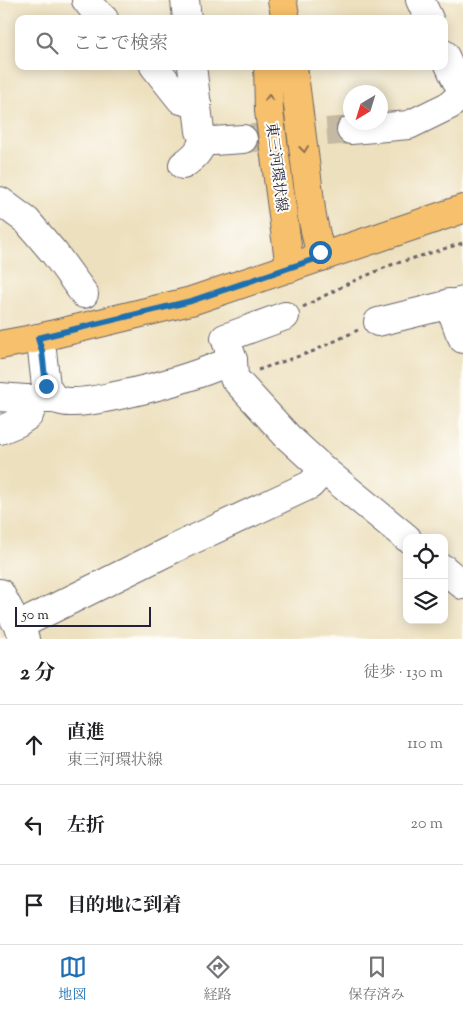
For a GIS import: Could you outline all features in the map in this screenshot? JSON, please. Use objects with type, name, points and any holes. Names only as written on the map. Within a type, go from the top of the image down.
[{"type":"main road","points":[[266,0],[266,15]]},
{"type":"main road","points":[[282,0],[285,15]]},
{"type":"main road","name":"東三河環状線","points":[[268,70],[269,111],[290,268]]},
{"type":"main road","name":"東三河環状線","points":[[294,70],[312,217],[321,257]]},
{"type":"main road","points":[[0,345],[38,338],[191,301],[463,209]]},
{"type":"street","points":[[86,0],[100,15]]},
{"type":"street","points":[[185,0],[187,15]]},
{"type":"street","points":[[420,0],[427,15]]},
{"type":"street","points":[[448,63],[456,80],[463,88]]},
{"type":"street","points":[[157,70],[181,100],[197,104]]},
{"type":"street","points":[[183,166],[196,155],[204,139],[200,131],[193,70]]},
{"type":"street","points":[[388,127],[409,125],[450,105],[463,94]]},
{"type":"street","points":[[204,139],[213,141],[243,139]]},
{"type":"street","points":[[0,201],[27,220],[84,294]]},
{"type":"street","points":[[378,322],[456,302],[458,331],[463,339]]},
{"type":"street","points":[[284,316],[225,338],[235,370],[288,437],[324,470],[403,535]]},
{"type":"street","points":[[0,430],[17,423],[29,415],[44,399],[46,386],[42,351],[38,338]]},
{"type":"street","points":[[0,397],[67,402],[90,401],[133,392],[197,373],[235,370]]},
{"type":"street","points":[[0,593],[22,632],[175,548],[310,485],[324,470]]},
{"type":"street","points":[[448,572],[463,584]]},
{"type":"path","points":[[284,316],[347,284],[391,265],[463,243]]},
{"type":"path","points":[[235,370],[248,373],[314,351],[378,322]]},
{"type":"tunnel","points":[[243,139],[351,130]]},
{"type":"route","points":[[46,386],[42,351],[38,338],[191,301],[321,257],[320,252]]}]
